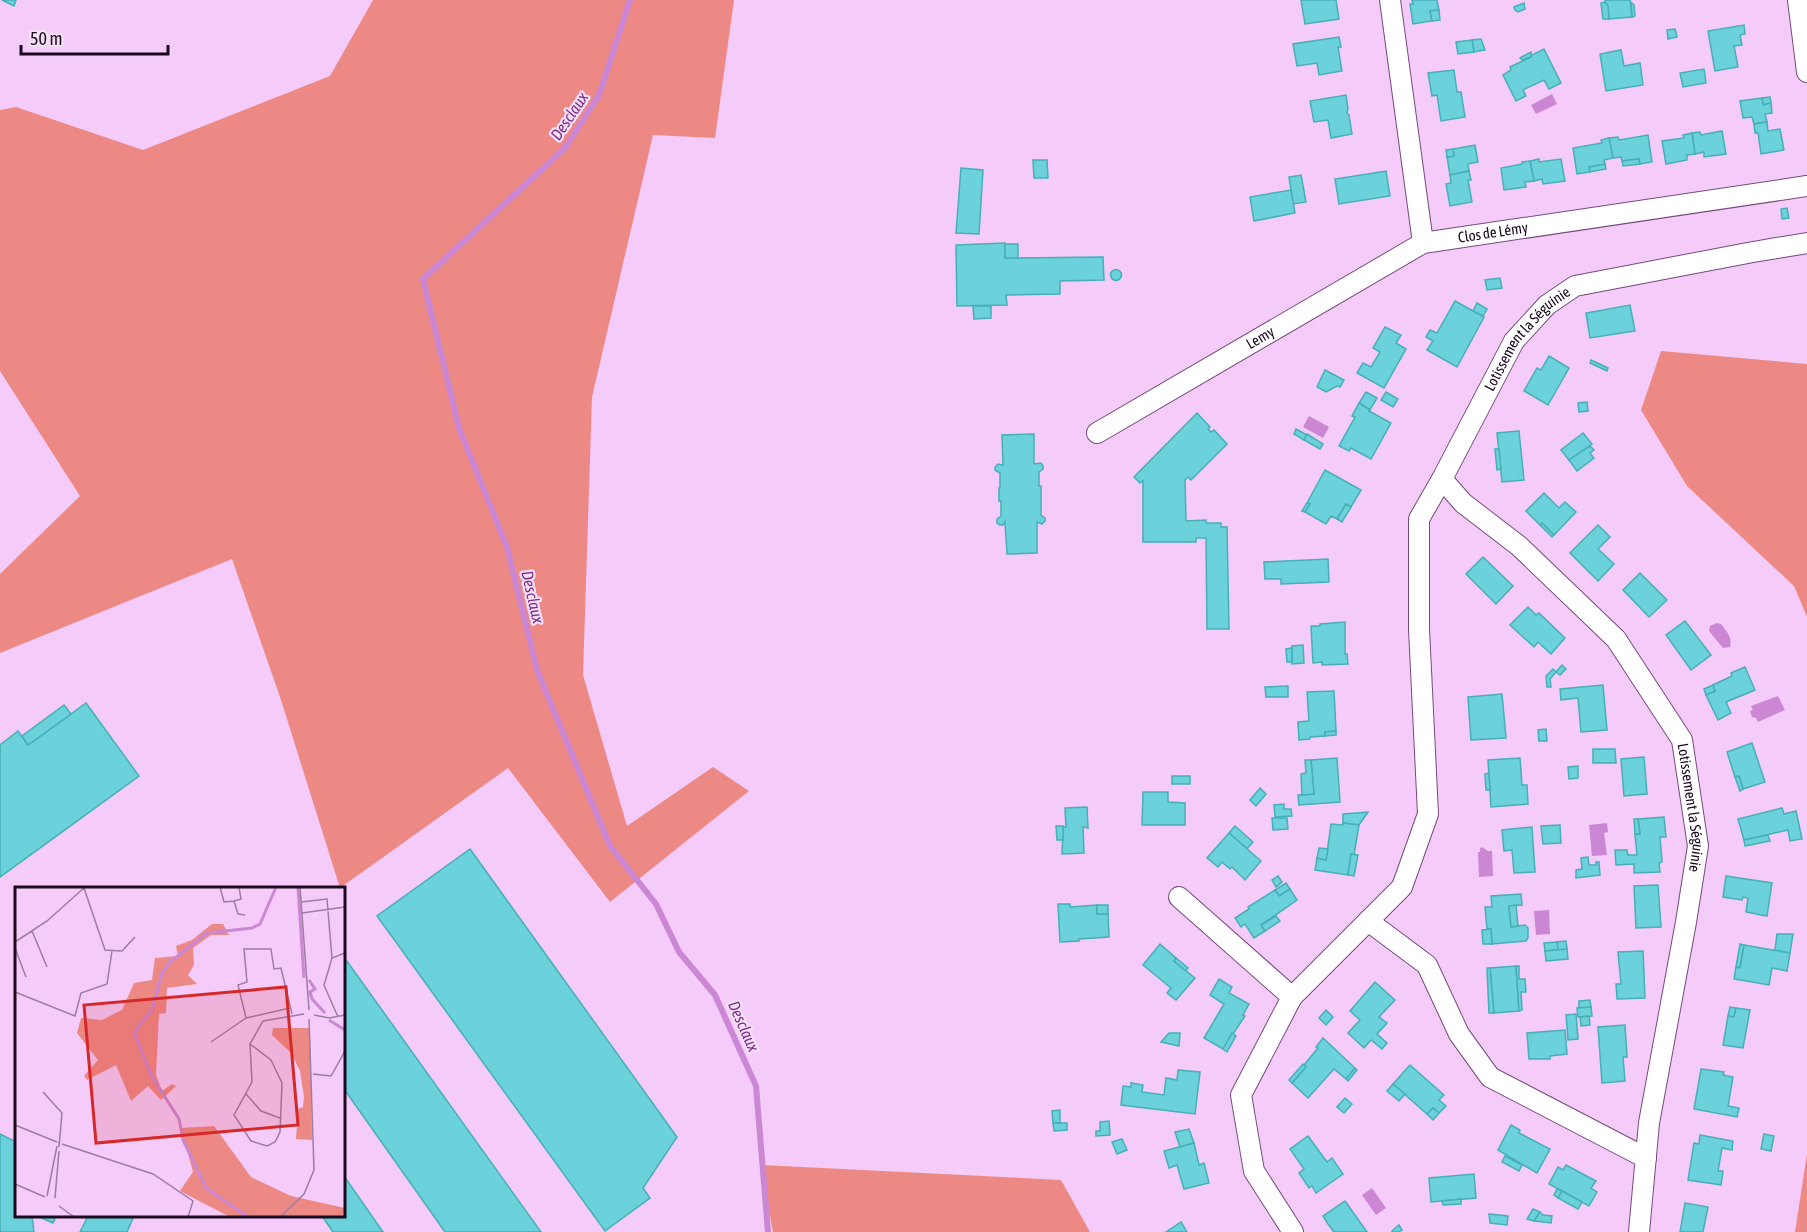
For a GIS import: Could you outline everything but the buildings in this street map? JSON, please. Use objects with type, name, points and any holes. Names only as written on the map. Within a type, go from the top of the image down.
[{"type":"street","points":[[1390,0],[1423,243]]},
{"type":"street","points":[[1798,0],[1807,72]]},
{"type":"street","name":"Clos de Lémy","points":[[1423,243],[1807,186]]},
{"type":"street","name":"Lemy","points":[[1097,433],[1423,243]]},
{"type":"street","name":"Lotissement la Séguinie","points":[[1293,1232],[1254,1171],[1241,1095],[1292,997],[1402,887],[1428,814],[1419,629],[1419,519],[1514,340],[1547,305],[1575,286],[1807,243]]},
{"type":"street","name":"Lotissement la Séguinie","points":[[1442,478],[1463,503],[1519,546],[1616,639],[1682,740],[1698,846],[1649,1123],[1639,1232]]},
{"type":"street","points":[[1179,897],[1292,997]]},
{"type":"street","points":[[1368,921],[1427,964],[1459,1034],[1490,1077],[1646,1158]]},
{"type":"shaded area","points":[[373,0],[734,0],[715,138],[653,135],[592,397],[583,675],[627,826],[713,767],[749,791],[610,902],[508,768],[340,887],[281,700],[232,559],[0,653],[0,574],[80,496],[0,371],[0,110],[16,107],[143,150],[330,76]]},
{"type":"shaded area","points":[[1552,94],[1557,104],[1536,114],[1531,105]]},
{"type":"shaded area","points":[[1661,351],[1807,364],[1807,617],[1794,586],[1687,486],[1641,410]]},
{"type":"shaded area","points":[[1309,416],[1329,427],[1323,438],[1303,427]]},
{"type":"shaded area","points":[[1721,624],[1728,634],[1731,640],[1730,647],[1723,648],[1709,631],[1710,626]]},
{"type":"shaded area","points":[[1778,696],[1785,710],[1758,722],[1752,717],[1751,706]]},
{"type":"shaded area","points":[[1607,823],[1608,832],[1604,833],[1607,855],[1592,856],[1589,825]]},
{"type":"shaded area","points":[[1482,847],[1492,851],[1493,876],[1479,877],[1478,852]]},
{"type":"shaded area","points":[[1549,910],[1550,934],[1536,935],[1534,911]]},
{"type":"shaded area","points":[[1807,1154],[1807,1232],[1795,1232]]},
{"type":"shaded area","points":[[760,1165],[1061,1180],[1090,1232],[773,1232]]},
{"type":"shaded area","points":[[1372,1188],[1386,1208],[1376,1215],[1362,1195]]},
{"type":"waterway","name":"Desclaux","points":[[630,0],[599,95],[565,148],[423,279],[459,428],[507,547],[537,670],[610,846],[656,904],[679,952],[715,995],[756,1086],[768,1232]]}]
